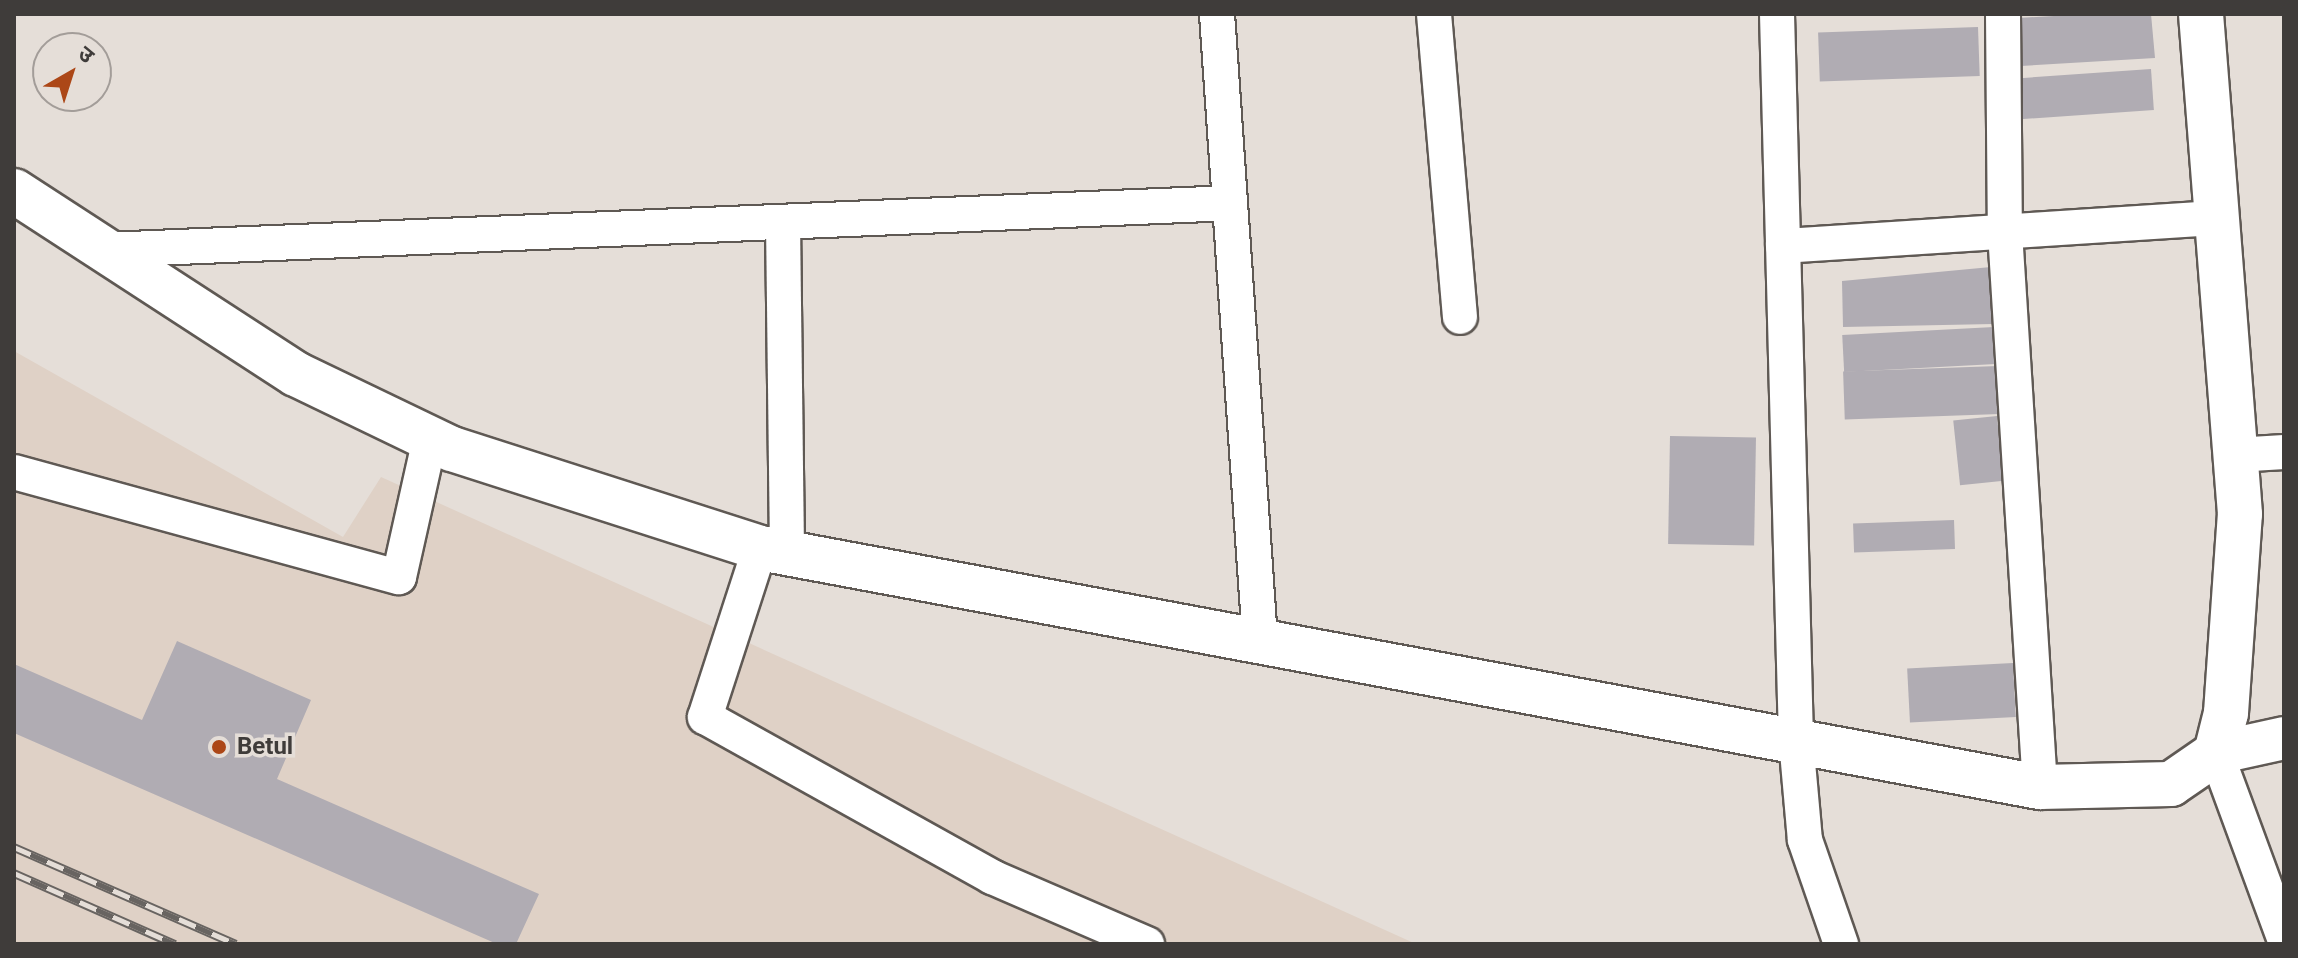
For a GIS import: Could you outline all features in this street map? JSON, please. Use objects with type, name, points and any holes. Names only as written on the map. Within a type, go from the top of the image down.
[{"type":"main road","points":[[14,191],[296,374],[430,438],[773,551],[2040,787],[2171,784],[2216,753],[2226,713],[2240,514],[2201,14]]},
{"type":"street","points":[[1217,14],[1260,640]]},
{"type":"street","points":[[1434,14],[1460,317]]},
{"type":"street","points":[[1777,14],[1796,740],[1805,840],[1841,944]]},
{"type":"street","points":[[2003,14],[2005,232],[2040,787]]},
{"type":"street","points":[[106,250],[1230,203]]},
{"type":"street","points":[[1783,246],[2217,218]]},
{"type":"street","points":[[783,222],[773,551],[705,717],[992,877],[1147,944]]},
{"type":"street","points":[[14,472],[399,577],[430,438]]},
{"type":"street","points":[[2235,455],[2284,452]]},
{"type":"street","points":[[2284,738],[2216,753],[2284,938]]},
{"type":"shaded area","points":[[14,351],[343,537],[381,477],[1416,944],[14,944]]},
{"type":"building","points":[[2151,14],[2155,58],[2021,66],[2018,18]]},
{"type":"building","points":[[1978,27],[1980,76],[1820,82],[1818,33]]},
{"type":"building","points":[[2151,69],[2154,110],[2016,120],[2013,79]]},
{"type":"building","points":[[1991,267],[1993,324],[1843,327],[1842,281]]},
{"type":"building","points":[[1994,327],[1996,364],[1844,372],[1842,335]]},
{"type":"building","points":[[1998,366],[2000,414],[1845,419],[1843,371]]},
{"type":"building","points":[[1997,416],[2004,481],[1960,485],[1953,421]]},
{"type":"building","points":[[1670,436],[1756,438],[1754,545],[1668,544]]},
{"type":"building","points":[[1954,520],[1955,549],[1854,553],[1853,524]]},
{"type":"building","points":[[177,641],[311,700],[277,779],[539,894],[516,944],[497,944],[14,733],[14,664],[142,720]]},
{"type":"building","points":[[2013,663],[2016,717],[1910,722],[1907,669]]},
{"type":"railway","points":[[14,847],[236,944]]},
{"type":"railway","points":[[14,873],[175,944]]},
{"type":"place","name":"Betul","points":[[219,747]]}]
